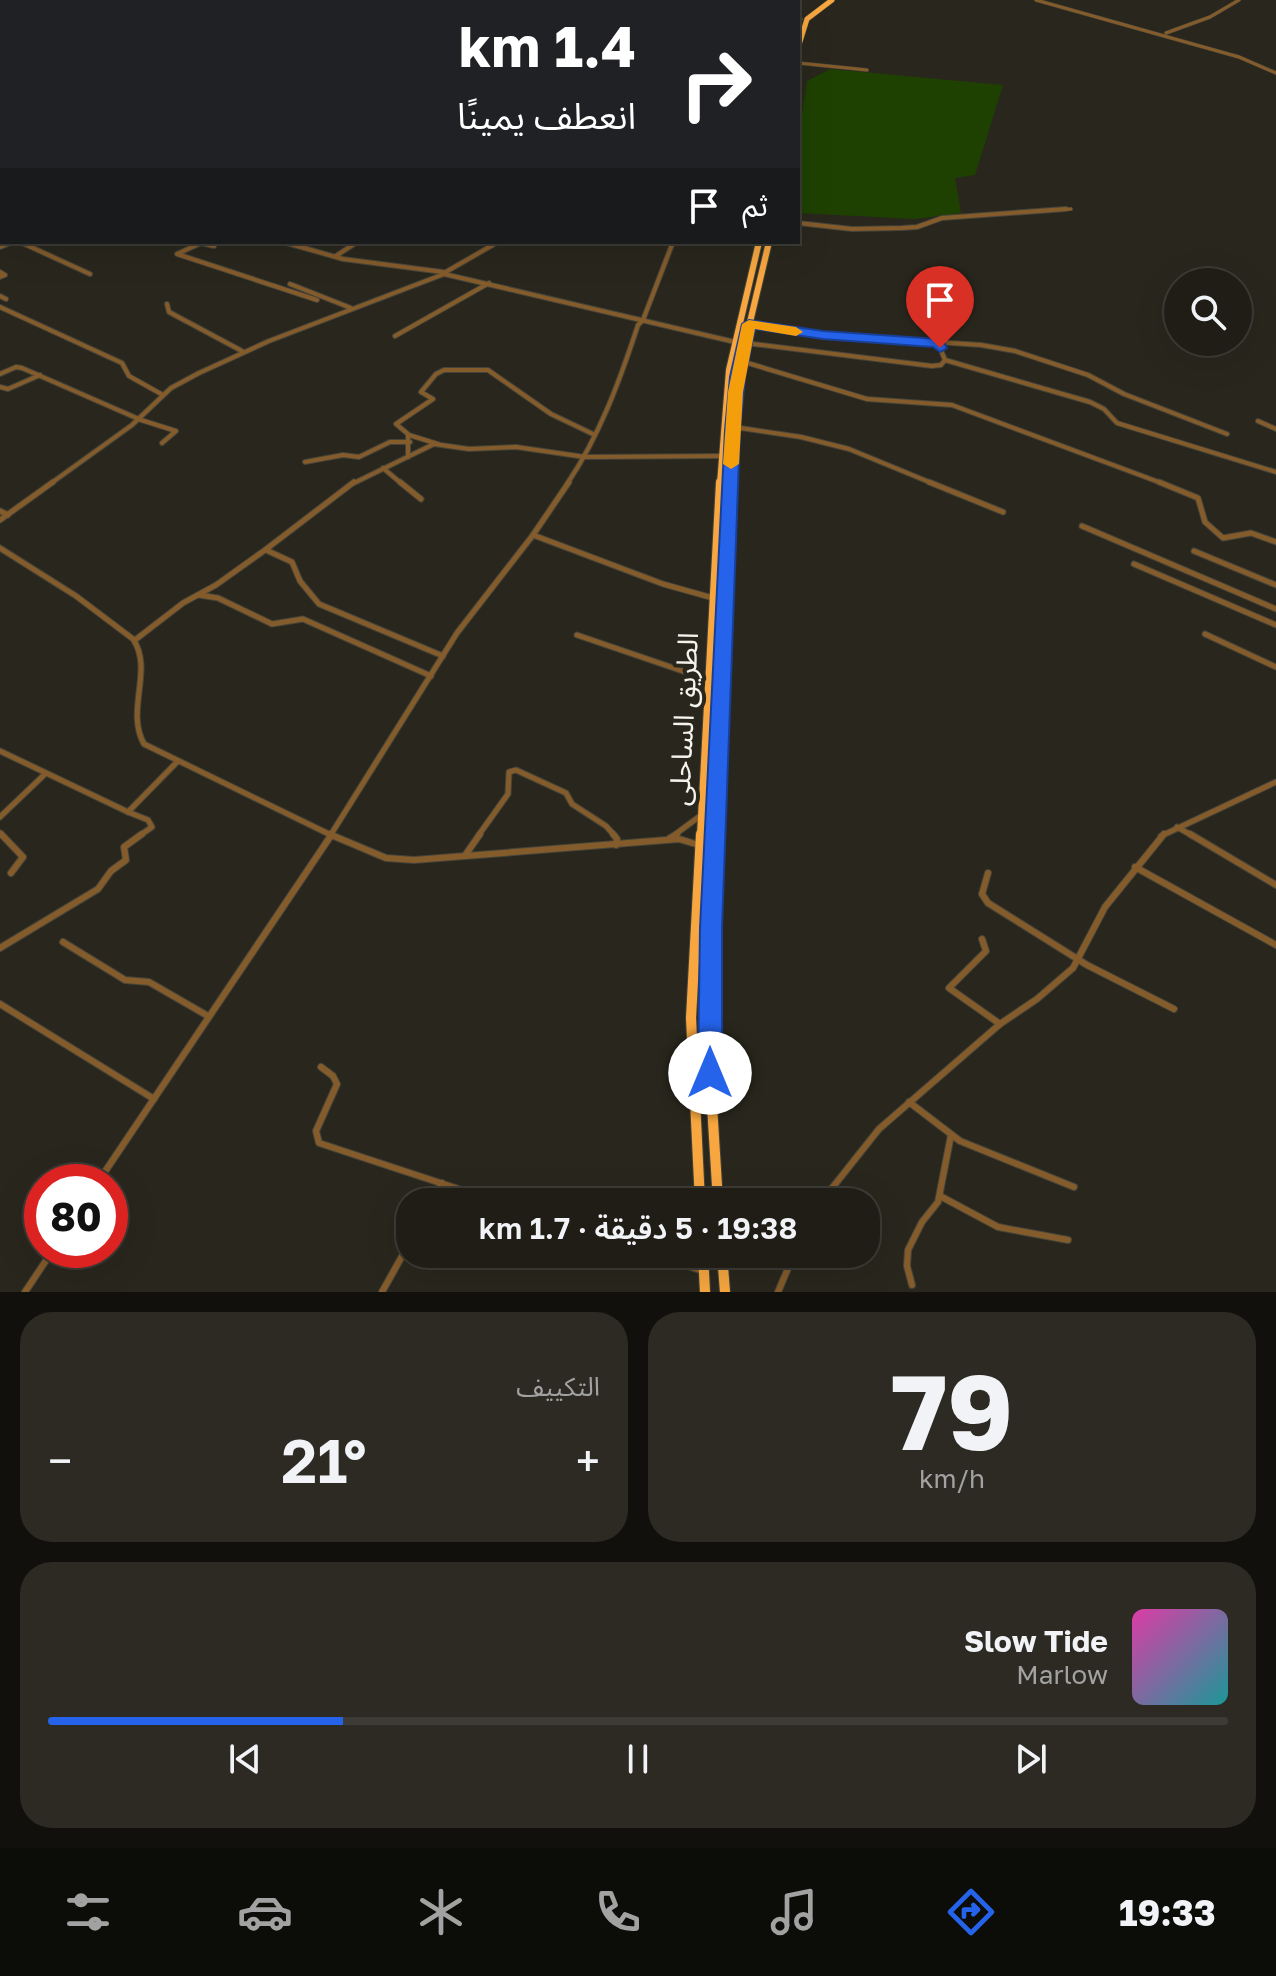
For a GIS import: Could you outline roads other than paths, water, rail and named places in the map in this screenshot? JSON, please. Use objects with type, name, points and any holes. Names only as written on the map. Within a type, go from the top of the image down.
[{"type":"highway","points":[[800,19],[824,0]]},
{"type":"highway","points":[[800,42],[807,19],[832,0]]},
{"type":"highway","name":"الطريق الساحلى","points":[[717,1188],[710,1073],[710,985],[721,662],[740,342],[749,324],[759,244]]},
{"type":"highway","name":"الطريق الساحلى","points":[[699,1188],[691,1018],[726,390],[752,290],[768,244]]},
{"type":"highway","points":[[710,661],[721,662]]},
{"type":"highway","points":[[704,1268],[705,1292]]},
{"type":"highway","points":[[723,1268],[725,1292]]},
{"type":"street","points":[[1036,0],[1233,55],[1276,71]]},
{"type":"street","points":[[1046,0],[1245,55],[1276,71]]},
{"type":"street","points":[[1166,33],[1210,17],[1239,0]]},
{"type":"street","points":[[800,63],[867,70]]},
{"type":"street","points":[[800,223],[852,229],[902,228],[917,227],[942,218],[1071,209]]},
{"type":"street","points":[[24,244],[90,274]]},
{"type":"street","points":[[200,244],[177,254],[317,300]]},
{"type":"street","points":[[207,244],[214,246]]},
{"type":"street","points":[[290,244],[335,256],[490,283],[740,342],[932,366],[941,365],[945,360]]},
{"type":"street","points":[[335,256],[354,244]]},
{"type":"street","points":[[0,520],[141,417],[163,395],[243,351],[444,273],[495,244]]},
{"type":"street","points":[[110,1164],[331,836],[443,656],[482,599],[533,535],[585,457],[621,378],[638,325],[643,320],[672,244]]},
{"type":"street","points":[[395,336],[490,283]]},
{"type":"street","points":[[290,284],[352,308]]},
{"type":"street","points":[[0,296],[6,299]]},
{"type":"street","points":[[167,304],[169,312],[243,351]]},
{"type":"street","points":[[0,307],[122,363],[127,374],[163,395]]},
{"type":"street","points":[[749,324],[823,335],[990,346],[1054,363],[1227,434]]},
{"type":"street","points":[[938,343],[945,360]]},
{"type":"street","points":[[945,360],[1090,402],[1104,409],[1117,423],[1276,472]]},
{"type":"street","points":[[741,361],[867,399],[952,405],[972,411],[1194,495],[1198,498],[1208,529],[1223,538],[1251,533],[1276,542]]},
{"type":"street","points":[[0,374],[18,367],[41,374],[176,431],[162,443]]},
{"type":"street","points":[[595,435],[551,414],[493,372],[448,369],[437,373],[422,391],[433,399],[396,424],[408,434],[438,444],[469,449],[516,447],[585,457],[723,456]]},
{"type":"street","points":[[0,387],[8,389],[41,374]]},
{"type":"street","points":[[1258,421],[1276,429]]},
{"type":"street","points":[[733,427],[801,437],[849,449],[1003,512]]},
{"type":"street","points":[[408,434],[408,457]]},
{"type":"street","points":[[305,462],[341,455],[359,457],[385,443],[410,442]]},
{"type":"street","points":[[135,640],[265,550],[355,481],[438,444]]},
{"type":"street","points":[[383,468],[421,499]]},
{"type":"street","points":[[0,511],[8,515]]},
{"type":"street","points":[[1082,526],[1276,609]]},
{"type":"street","points":[[533,535],[653,581],[714,598]]},
{"type":"street","points":[[0,548],[116,624],[135,640],[141,662],[135,723],[139,738],[152,750],[331,836],[386,858],[414,860],[679,839],[699,845]]},
{"type":"street","points":[[265,550],[292,562],[300,581],[319,604],[443,656]]},
{"type":"street","points":[[1194,551],[1276,585]]},
{"type":"street","points":[[1134,564],[1276,625]]},
{"type":"street","points":[[198,595],[218,598],[272,624],[303,619],[431,676]]},
{"type":"street","points":[[1205,634],[1276,667]]},
{"type":"street","points":[[577,635],[709,680]]},
{"type":"street","points":[[0,751],[152,823],[147,832],[124,847],[126,860],[85,898],[0,948]]},
{"type":"street","points":[[128,812],[177,762]]},
{"type":"street","points":[[466,855],[508,794],[509,772],[516,770],[566,793],[572,804],[606,826],[617,839],[616,845]]},
{"type":"street","points":[[0,817],[45,774]]},
{"type":"street","points":[[832,1188],[879,1129],[1000,1024],[1069,973],[1105,907],[1158,838],[1276,782]]},
{"type":"street","points":[[665,841],[688,828],[702,815]]},
{"type":"street","points":[[1176,827],[1276,885]]},
{"type":"street","points":[[0,833],[23,857],[11,873]]},
{"type":"street","points":[[1135,867],[1276,945]]},
{"type":"street","points":[[988,873],[982,894],[988,903],[1078,958],[1174,1009]]},
{"type":"street","points":[[982,939],[986,951],[949,988],[1000,1024]]},
{"type":"street","points":[[63,942],[125,980],[149,982],[208,1016]]},
{"type":"street","points":[[0,1004],[154,1099]]},
{"type":"street","points":[[321,1067],[333,1076],[337,1084],[316,1131],[319,1143],[457,1188]]},
{"type":"street","points":[[909,1102],[951,1135],[972,1147],[1074,1187]]},
{"type":"street","points":[[912,1285],[907,1266],[908,1250],[918,1228],[937,1206],[951,1135]]},
{"type":"street","points":[[439,1188],[442,1183]]},
{"type":"street","points":[[940,1196],[998,1227],[1068,1240]]},
{"type":"street","points":[[382,1292],[396,1267]]},
{"type":"street","points":[[25,1292],[41,1268]]},
{"type":"street","points":[[695,1268],[704,1271]]},
{"type":"street","points":[[778,1292],[788,1268]]}]
